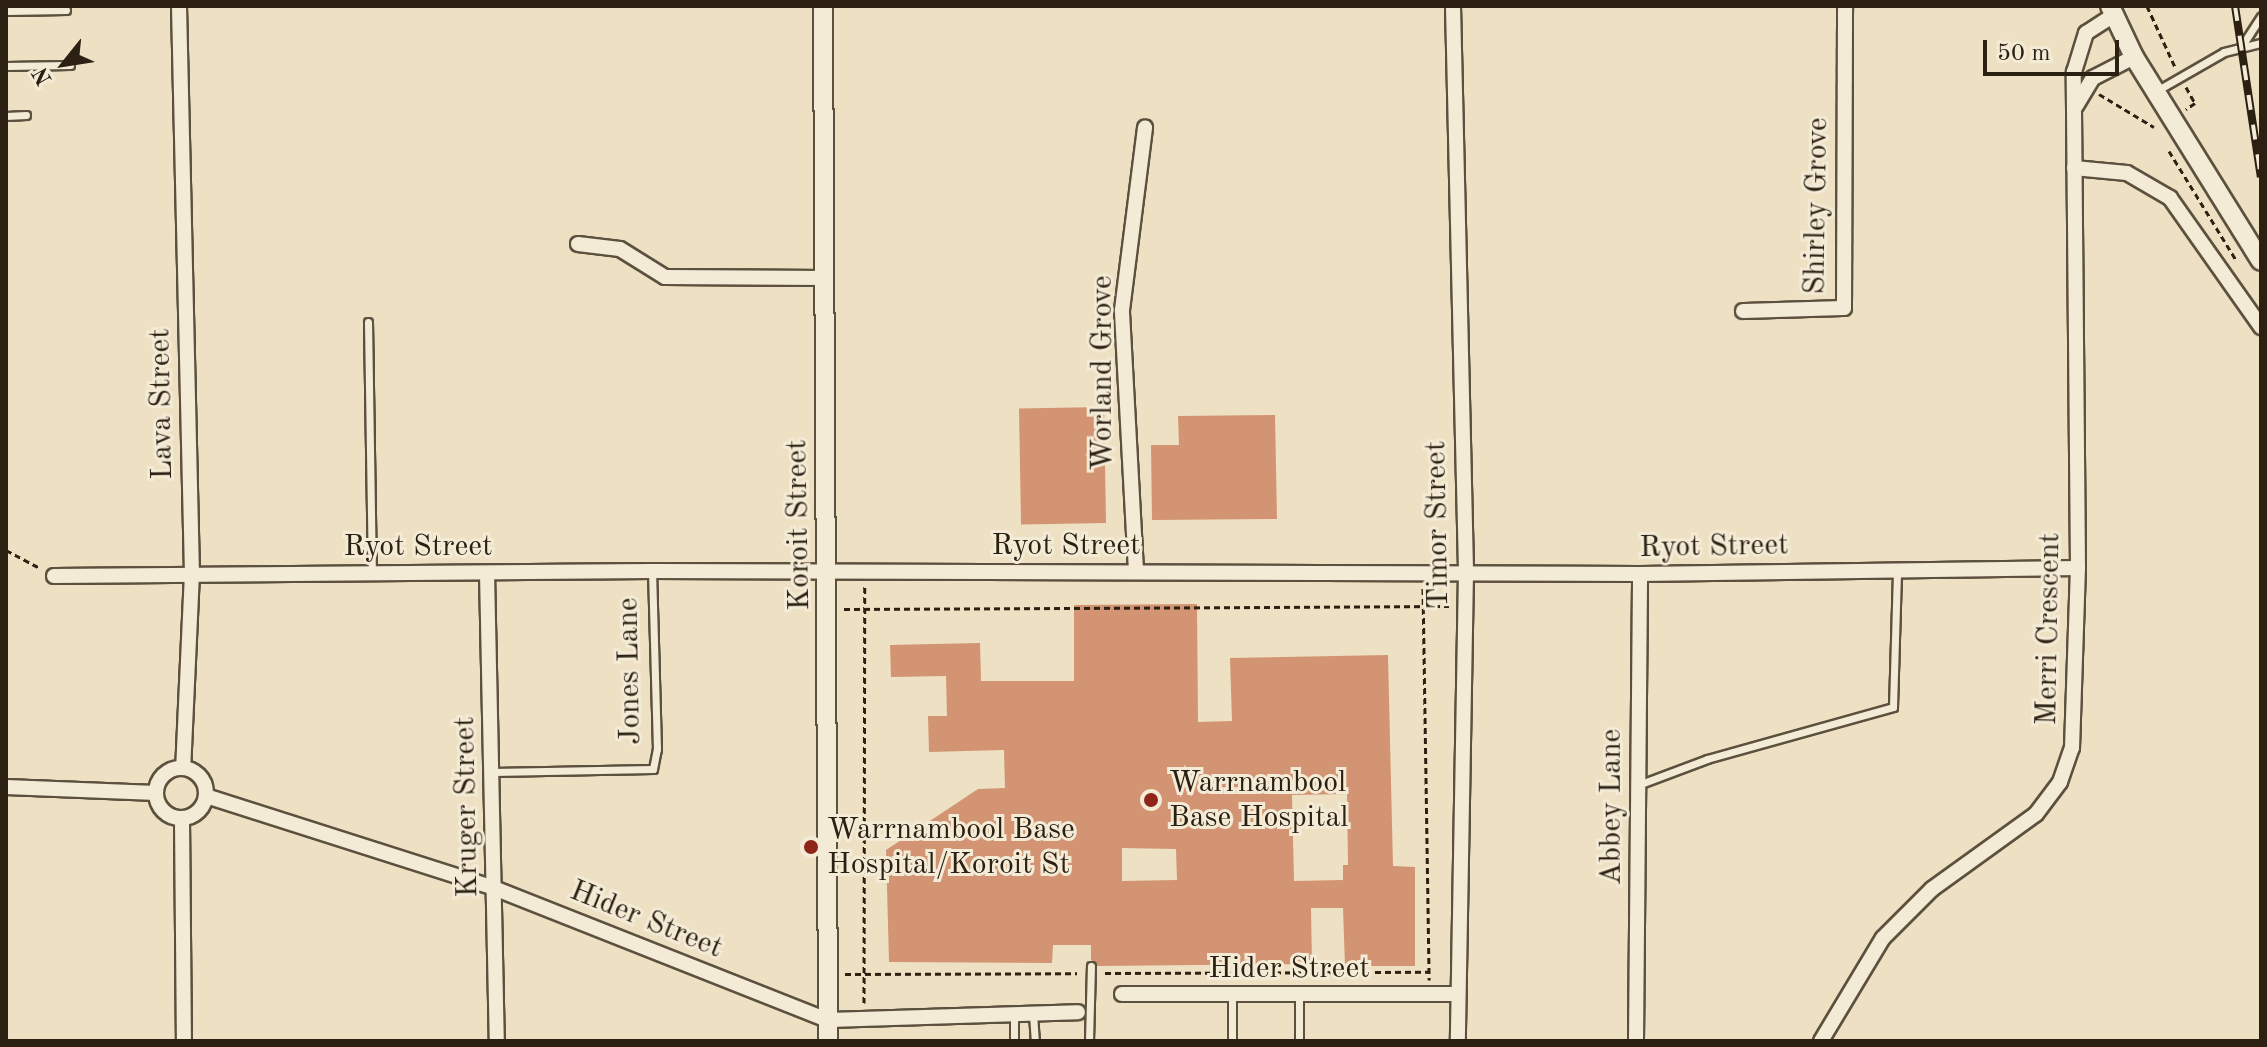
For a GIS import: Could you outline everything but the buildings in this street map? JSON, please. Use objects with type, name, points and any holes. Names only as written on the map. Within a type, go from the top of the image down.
[{"type":"street","name":"Lava Street","points":[[179,6],[192,573],[183,768]]},
{"type":"street","name":"Lava Street","points":[[182,37],[188,6]]},
{"type":"street","name":"Shirley Grove","points":[[1743,311],[1844,308],[1845,6]]},
{"type":"street","name":"Koroit Street","points":[[823,7],[829,574],[828,1041]]},
{"type":"street","name":"Timor Street","points":[[1453,7],[1466,572],[1458,1041]]},
{"type":"street","points":[[2112,11],[2134,57],[2261,261]]},
{"type":"street","name":"Merri Crescent","points":[[1821,1041],[1883,938],[1932,889],[2036,814],[2060,782],[2074,736],[2078,568],[2074,168],[2077,52],[2093,25],[2112,11]]},
{"type":"street","points":[[2085,86],[2134,57]]},
{"type":"street","name":"Merri Crescent","points":[[2074,117],[2085,86]]},
{"type":"street","name":"Worland Grove","points":[[1136,571],[1122,310],[1145,127]]},
{"type":"street","points":[[2074,168],[2127,173],[2170,198],[2261,327]]},
{"type":"street","points":[[578,244],[620,249],[665,277],[824,278]]},
{"type":"street","name":"Ryot Street","points":[[54,576],[652,571],[829,574],[1136,571],[1640,574],[2078,568]]},
{"type":"street","name":"Kruger Street","points":[[487,573],[497,1041]]},
{"type":"street","name":"Abbey Lane","points":[[1636,1041],[1640,574]]},
{"type":"street","points":[[183,768],[202,780],[206,796],[196,814],[182,819],[164,811],[156,793],[161,778],[183,768]]},
{"type":"street","points":[[6,787],[156,793]]},
{"type":"street","name":"Hider Street","points":[[206,796],[494,888],[828,1020],[1078,1012]]},
{"type":"street","points":[[182,819],[184,1041]]},
{"type":"street","name":"Hider Street","points":[[1122,994],[1457,994]]},
{"type":"lane","points":[[6,11],[66,10]]},
{"type":"lane","points":[[2156,91],[2239,47],[2252,35],[2261,16]]},
{"type":"lane","points":[[2239,47],[2261,43]]},
{"type":"lane","points":[[6,66],[70,65]]},
{"type":"lane","points":[[6,116],[26,115]]},
{"type":"lane","points":[[368,322],[372,573]]},
{"type":"lane","name":"Jones Lane","points":[[493,772],[653,769],[657,749],[652,571]]},
{"type":"lane","points":[[1638,785],[1707,759],[1893,707],[1897,571]]},
{"type":"lane","points":[[1089,1041],[1091,970]]},
{"type":"lane","points":[[1299,995],[1299,1041]]},
{"type":"lane","points":[[1232,996],[1232,1041]]},
{"type":"lane","points":[[1014,1014],[1014,1041]]},
{"type":"lane","points":[[1033,1014],[1035,1041]]},
{"type":"path","points":[[2085,86],[2156,128]]},
{"type":"path","points":[[2164,141],[2237,261]]},
{"type":"path","points":[[6,550],[54,576]]},
{"type":"path","points":[[1423,572],[1429,994]]},
{"type":"path","points":[[864,1018],[865,573]]},
{"type":"path","points":[[829,609],[1466,606]]},
{"type":"path","points":[[828,974],[1091,970],[1429,972]]},
{"type":"railway","points":[[2235,6],[2261,177]]},
{"type":"place","name":"Warrnambool Base Hospital","points":[[1151,800]]},
{"type":"place","name":"Warrnambool Base Hospital/Koroit St","points":[[811,847]]}]
